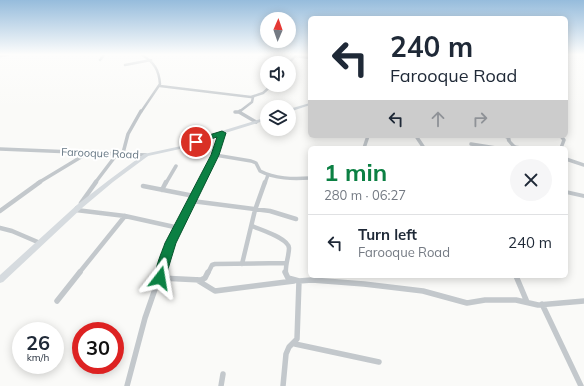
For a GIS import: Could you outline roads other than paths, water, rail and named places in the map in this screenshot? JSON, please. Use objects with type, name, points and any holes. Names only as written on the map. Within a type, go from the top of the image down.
[{"type":"main road","points":[[296,109],[308,105]]},
{"type":"main road","name":"Farooque Road","points":[[146,155],[181,147],[204,138],[260,121]]},
{"type":"main road","points":[[1,278],[76,210],[146,155]]},
{"type":"street","points":[[123,154],[128,134],[149,98],[160,86],[158,73]]},
{"type":"street","points":[[160,86],[253,97],[264,92]]},
{"type":"street","points":[[253,97],[252,102],[237,112],[256,122]]},
{"type":"street","points":[[127,386],[145,318],[160,278],[165,257],[215,155],[222,133]]},
{"type":"street","points":[[507,138],[514,146]]},
{"type":"street","points":[[471,144],[484,146]]},
{"type":"street","name":"Farooque Road","points":[[0,149],[146,155]]},
{"type":"street","points":[[0,211],[32,187],[88,153]]},
{"type":"street","points":[[117,154],[76,210],[125,216],[179,228]]},
{"type":"street","points":[[215,155],[256,162],[260,171],[268,175],[308,178]]},
{"type":"street","points":[[568,160],[584,165]]},
{"type":"street","points":[[162,190],[176,166]]},
{"type":"street","points":[[242,264],[255,210],[268,175]]},
{"type":"street","points":[[143,186],[194,196]]},
{"type":"street","points":[[568,192],[584,196]]},
{"type":"street","points":[[192,202],[270,211],[296,218]]},
{"type":"street","points":[[57,301],[125,216]]},
{"type":"street","points":[[252,226],[283,239],[287,243],[289,247],[285,272],[288,278],[298,281]]},
{"type":"street","points":[[0,228],[12,231],[40,243]]},
{"type":"street","points":[[160,278],[197,280],[204,278],[212,265],[215,264],[286,263]]},
{"type":"street","points":[[517,278],[527,302]]},
{"type":"street","points":[[197,280],[215,292],[298,281],[325,281],[423,291],[467,303],[485,300],[516,300],[542,304],[584,301]]},
{"type":"street","points":[[295,344],[297,339],[298,281]]},
{"type":"street","points":[[542,304],[581,386]]},
{"type":"street","points":[[283,386],[286,353],[290,346],[295,344],[379,362]]},
{"type":"street","points":[[221,386],[223,374]]}]
